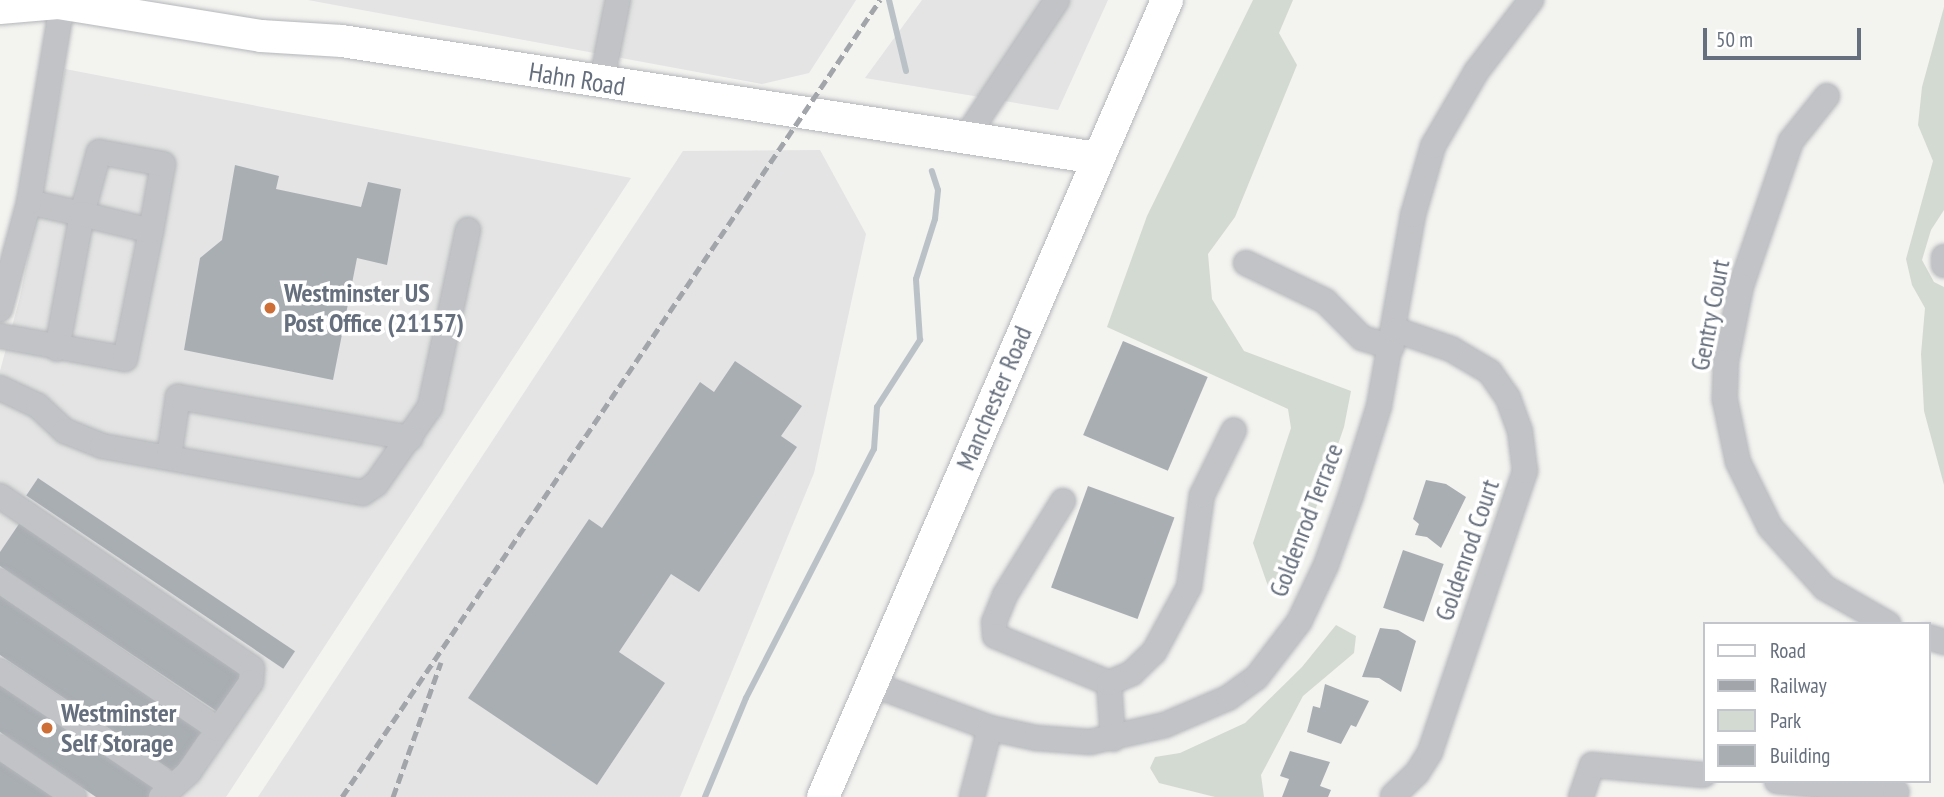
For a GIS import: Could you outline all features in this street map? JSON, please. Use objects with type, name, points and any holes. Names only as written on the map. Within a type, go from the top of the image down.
[{"type":"main road","name":"Manchester Road","points":[[822,797],[1167,0]]},
{"type":"main road","name":"Hahn Road","points":[[0,8],[57,3],[261,36],[342,41],[601,84],[1097,158]]},
{"type":"street","points":[[601,84],[618,0]]},
{"type":"street","points":[[966,137],[1057,0]]},
{"type":"street","name":"Goldenrod Terrace","points":[[872,684],[990,728],[1036,738],[1113,739],[1166,725],[1228,698],[1273,659],[1299,622],[1326,565],[1379,406],[1394,339],[1413,215],[1433,146],[1476,72],[1531,0]]},
{"type":"street","points":[[0,309],[29,202],[57,3]]},
{"type":"street","name":"Gentry Court","points":[[1827,96],[1791,141],[1741,286],[1726,362],[1725,400],[1738,461],[1770,527],[1825,588],[1884,622]]},
{"type":"street","points":[[0,335],[57,349],[124,359],[163,164],[99,152],[82,214],[57,349]]},
{"type":"street","points":[[29,202],[151,231]]},
{"type":"street","points":[[0,388],[38,406],[65,431],[102,446],[363,493],[376,484],[430,407],[468,230]]},
{"type":"street","points":[[1944,257],[1944,265]]},
{"type":"street","name":"Goldenrod Court","points":[[1246,263],[1325,301],[1362,338],[1394,339],[1451,349],[1490,372],[1508,398],[1516,420],[1524,471],[1430,752],[1417,773],[1393,796]]},
{"type":"street","points":[[169,457],[178,397],[410,438]]},
{"type":"street","points":[[1063,501],[1005,595],[994,622],[995,636],[1109,683],[1132,673],[1154,652],[1189,587],[1202,495],[1234,430]]},
{"type":"street","points":[[0,496],[250,665],[253,678],[189,772],[167,792],[0,671]]},
{"type":"street","points":[[0,581],[218,729]]},
{"type":"street","points":[[1109,683],[1113,739]]},
{"type":"street","points":[[972,797],[990,728]]},
{"type":"street","points":[[0,747],[74,797]]},
{"type":"street","points":[[1581,797],[1592,765],[1702,775]]},
{"type":"street","points":[[1799,783],[1896,792],[1895,797]]},
{"type":"shaded area","points":[[308,0],[856,0],[809,73],[762,84]]},
{"type":"shaded area","points":[[922,0],[1108,0],[1058,110],[865,78]]},
{"type":"shaded area","points":[[65,69],[631,178],[226,797],[0,797],[0,371],[20,297]]},
{"type":"shaded area","points":[[820,150],[866,234],[814,473],[680,797],[258,797],[683,151]]},
{"type":"green space","points":[[1253,0],[1293,0],[1279,33],[1297,65],[1235,217],[1208,254],[1212,299],[1244,351],[1351,391],[1344,427],[1286,595],[1269,589],[1253,543],[1291,428],[1288,409],[1107,327],[1147,216]]},
{"type":"green space","points":[[1944,7],[1944,210],[1931,230],[1922,260],[1934,282],[1944,287],[1944,485],[1924,411],[1921,354],[1925,308],[1912,285],[1906,259],[1933,161],[1918,125],[1922,87]]},
{"type":"green space","points":[[1336,625],[1356,636],[1354,653],[1303,696],[1261,775],[1264,797],[1215,797],[1159,783],[1150,768],[1155,757],[1180,753],[1245,723],[1302,667]]},
{"type":"building","name":"Westminster US Post Office (21157)","points":[[235,165],[279,176],[276,189],[361,207],[368,182],[401,189],[387,265],[357,258],[333,380],[184,350],[200,258],[222,240]]},
{"type":"building","points":[[1123,341],[1208,377],[1168,471],[1083,435]]},
{"type":"building","points":[[735,361],[802,406],[781,436],[797,447],[699,592],[671,574],[619,652],[665,683],[597,785],[468,698],[589,519],[602,528],[700,382],[714,392]]},
{"type":"building","points":[[38,478],[295,651],[283,669],[26,495]]},
{"type":"building","points":[[1426,480],[1446,484],[1466,497],[1441,548],[1427,537],[1415,535],[1419,524],[1413,519]]},
{"type":"building","points":[[1088,486],[1174,517],[1138,619],[1051,587]]},
{"type":"building","points":[[21,521],[245,671],[218,712],[0,566],[0,552]]},
{"type":"building","points":[[1403,550],[1444,564],[1424,622],[1383,608]]},
{"type":"building","points":[[0,595],[202,731],[174,772],[0,655]]},
{"type":"building","points":[[1380,628],[1398,630],[1416,641],[1401,692],[1379,678],[1362,677]]},
{"type":"building","points":[[0,683],[155,788],[149,797],[96,797],[0,732]]},
{"type":"building","points":[[1325,684],[1369,701],[1356,727],[1351,725],[1341,744],[1307,732],[1313,706],[1320,708]]},
{"type":"building","points":[[1290,751],[1330,762],[1320,786],[1331,790],[1328,797],[1282,797],[1289,779],[1280,776]]},
{"type":"building","points":[[0,759],[57,797],[0,797]]},
{"type":"waterway","points":[[889,0],[906,71]]},
{"type":"waterway","points":[[705,797],[746,698],[874,449],[877,407],[920,340],[916,279],[935,219],[938,190],[932,171]]},
{"type":"railway","points":[[342,797],[880,0]]},
{"type":"railway","points":[[393,797],[441,662]]},
{"type":"place","name":"Westminster US Post Office (21157)","points":[[270,308]]},
{"type":"place","name":"Westminster Self Storage","points":[[47,728]]}]
